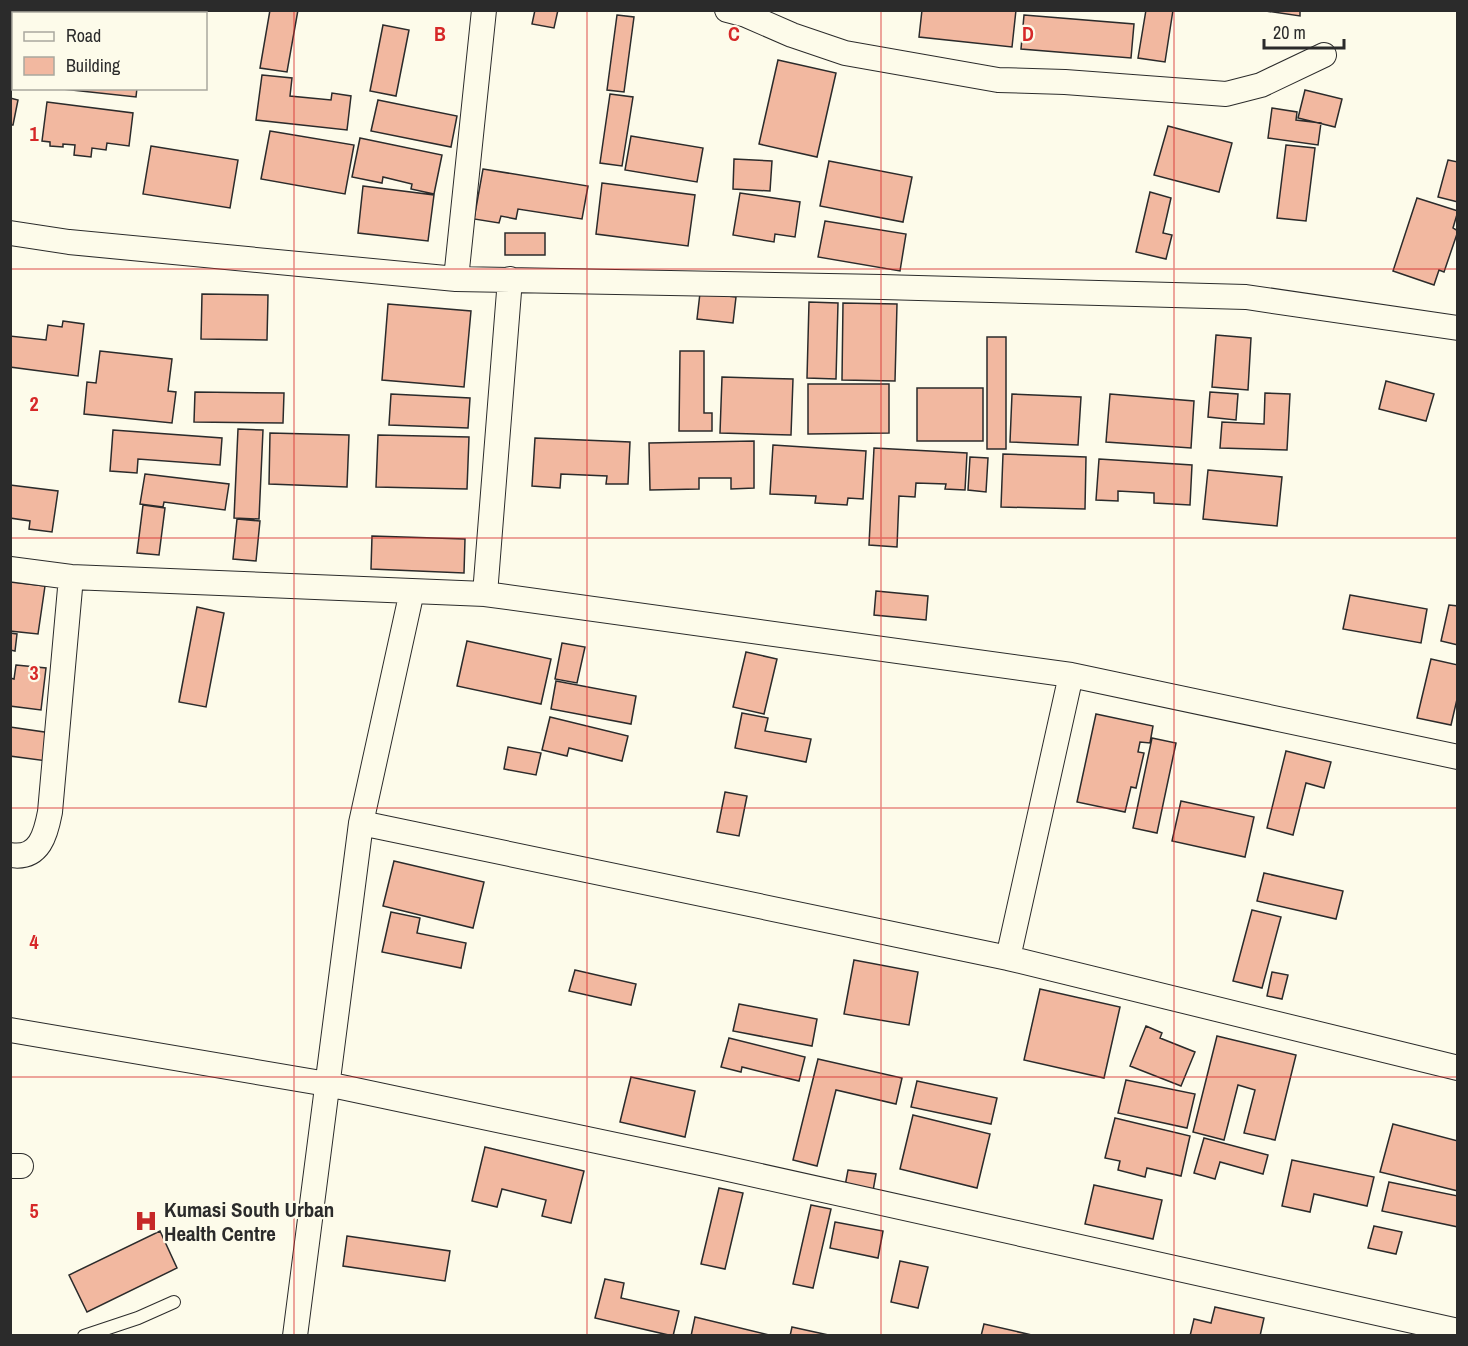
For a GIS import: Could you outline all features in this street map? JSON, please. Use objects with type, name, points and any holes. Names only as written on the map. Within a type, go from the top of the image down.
[{"type":"street","points":[[456,279],[484,10]]},
{"type":"street","points":[[727,10],[746,15],[792,36],[845,53],[998,80],[1065,82],[1226,94],[1261,85],[1324,55]]},
{"type":"street","points":[[10,233],[69,242],[456,279],[1246,297],[1458,328]]},
{"type":"street","points":[[485,594],[510,279]]},
{"type":"street","points":[[10,569],[70,577],[485,594],[1071,675],[1458,757]]},
{"type":"street","points":[[10,855],[29,853],[45,836],[50,812],[70,577]]},
{"type":"street","points":[[295,1335],[361,823],[412,591]]},
{"type":"street","points":[[1008,958],[1071,675]]},
{"type":"street","points":[[361,823],[1008,958],[1458,1068]]},
{"type":"street","points":[[10,1030],[327,1084],[703,1164],[1458,1331]]},
{"type":"lane","points":[[84,1335],[138,1318],[174,1302]]},
{"type":"building","points":[[270,10],[298,10],[287,72],[260,68]]},
{"type":"building","points":[[535,10],[558,10],[554,28],[532,24]]},
{"type":"building","points":[[922,10],[1016,10],[1012,47],[919,37]]},
{"type":"building","points":[[1146,10],[1173,10],[1165,62],[1138,58]]},
{"type":"building","points":[[1259,10],[1300,10],[1300,16]]},
{"type":"building","points":[[617,15],[634,17],[624,92],[607,90]]},
{"type":"building","points":[[1024,15],[1134,24],[1131,58],[1021,49]]},
{"type":"building","points":[[383,25],[409,30],[396,96],[370,91]]},
{"type":"building","points":[[10,33],[12,33],[12,88],[10,88]]},
{"type":"building","points":[[778,60],[836,73],[817,157],[759,144]]},
{"type":"building","points":[[262,75],[292,78],[290,96],[331,100],[332,93],[351,96],[347,130],[256,120]]},
{"type":"building","points":[[71,90],[137,90],[136,97]]},
{"type":"building","points":[[1305,90],[1342,99],[1335,127],[1298,118]]},
{"type":"building","points":[[610,94],[633,97],[622,166],[600,163]]},
{"type":"building","points":[[10,98],[18,100],[13,125],[10,125]]},
{"type":"building","points":[[378,100],[457,116],[451,147],[371,131]]},
{"type":"building","points":[[47,102],[133,113],[129,146],[107,143],[106,150],[92,148],[91,157],[74,155],[75,145],[50,146],[50,142],[42,141]]},
{"type":"building","points":[[1272,108],[1297,112],[1296,120],[1321,123],[1318,145],[1268,138]]},
{"type":"building","points":[[1168,126],[1232,143],[1219,192],[1154,175]]},
{"type":"building","points":[[270,131],[354,145],[345,194],[261,179]]},
{"type":"building","points":[[631,136],[703,148],[697,182],[625,170]]},
{"type":"building","points":[[360,138],[442,155],[434,194],[411,189],[412,184],[383,177],[382,183],[352,177]]},
{"type":"building","points":[[1286,145],[1315,148],[1306,221],[1277,218]]},
{"type":"building","points":[[151,146],[238,160],[230,208],[143,194]]},
{"type":"building","points":[[734,159],[772,161],[770,191],[733,189]]},
{"type":"building","points":[[1448,160],[1458,162],[1458,202],[1438,197]]},
{"type":"building","points":[[829,161],[912,177],[903,222],[820,206]]},
{"type":"building","points":[[483,169],[588,186],[582,219],[518,209],[516,219],[501,216],[499,223],[474,219]]},
{"type":"building","points":[[602,183],[695,195],[688,246],[596,234]]},
{"type":"building","points":[[363,186],[434,195],[428,241],[358,233]]},
{"type":"building","points":[[1150,192],[1171,198],[1163,233],[1172,235],[1166,259],[1136,252]]},
{"type":"building","points":[[740,193],[800,202],[795,237],[775,234],[774,242],[733,235]]},
{"type":"building","points":[[1417,198],[1458,211],[1453,228],[1458,231],[1444,272],[1439,270],[1434,285],[1393,271]]},
{"type":"building","points":[[825,221],[906,234],[900,271],[818,257]]},
{"type":"building","points":[[505,233],[545,233],[545,255],[505,255]]},
{"type":"building","points":[[700,293],[736,297],[733,323],[697,319]]},
{"type":"building","points":[[202,294],[268,295],[267,340],[201,339]]},
{"type":"building","points":[[809,302],[838,303],[836,379],[807,378]]},
{"type":"building","points":[[843,303],[897,304],[895,381],[842,380]]},
{"type":"building","points":[[388,304],[471,311],[464,387],[382,380]]},
{"type":"building","points":[[63,321],[84,324],[78,376],[10,367],[10,336],[46,340],[48,325],[62,327]]},
{"type":"building","points":[[1216,335],[1251,338],[1248,390],[1212,387]]},
{"type":"building","points":[[987,337],[1006,337],[1006,449],[987,449]]},
{"type":"building","points":[[100,351],[172,359],[168,391],[176,392],[172,423],[84,414],[87,382],[96,383]]},
{"type":"building","points":[[680,351],[704,351],[704,413],[712,413],[712,431],[679,431]]},
{"type":"building","points":[[722,377],[793,379],[791,435],[720,433]]},
{"type":"building","points":[[1386,381],[1434,394],[1426,421],[1379,409]]},
{"type":"building","points":[[808,384],[889,384],[889,433],[808,434]]},
{"type":"building","points":[[917,388],[983,388],[983,441],[917,441]]},
{"type":"building","points":[[195,392],[284,393],[283,423],[194,422]]},
{"type":"building","points":[[1210,392],[1238,394],[1236,420],[1208,417]]},
{"type":"building","points":[[1265,393],[1290,394],[1287,450],[1220,448],[1222,422],[1264,424]]},
{"type":"building","points":[[391,394],[470,398],[468,428],[389,425]]},
{"type":"building","points":[[1012,394],[1081,397],[1078,445],[1010,442]]},
{"type":"building","points":[[1110,394],[1194,401],[1191,448],[1106,442]]},
{"type":"building","points":[[238,429],[263,430],[259,519],[234,518]]},
{"type":"building","points":[[113,430],[222,438],[220,465],[138,459],[137,473],[110,471]]},
{"type":"building","points":[[270,433],[349,435],[347,487],[269,484]]},
{"type":"building","points":[[378,435],[469,437],[467,489],[376,487]]},
{"type":"building","points":[[535,438],[630,442],[628,484],[606,484],[607,476],[561,474],[560,488],[532,486]]},
{"type":"building","points":[[754,441],[754,488],[731,489],[731,478],[699,478],[699,489],[650,490],[649,443]]},
{"type":"building","points":[[773,445],[866,451],[863,499],[848,498],[847,505],[815,503],[816,496],[770,494]]},
{"type":"building","points":[[874,448],[967,453],[965,490],[945,489],[946,484],[916,483],[915,497],[899,496],[897,547],[869,545]]},
{"type":"building","points":[[1003,454],[1086,457],[1085,509],[1001,507]]},
{"type":"building","points":[[970,457],[988,458],[986,492],[968,490]]},
{"type":"building","points":[[1099,459],[1192,465],[1190,505],[1154,503],[1154,493],[1118,491],[1118,501],[1096,500]]},
{"type":"building","points":[[1208,470],[1282,477],[1277,526],[1203,519]]},
{"type":"building","points":[[145,474],[229,484],[225,510],[164,502],[163,507],[140,504]]},
{"type":"building","points":[[10,485],[58,491],[52,532],[29,529],[30,521],[10,518]]},
{"type":"building","points":[[143,505],[165,508],[159,555],[137,553]]},
{"type":"building","points":[[237,519],[260,521],[256,561],[233,559]]},
{"type":"building","points":[[372,536],[465,539],[464,573],[371,569]]},
{"type":"building","points":[[10,582],[45,586],[38,634],[10,631]]},
{"type":"building","points":[[876,591],[928,596],[926,620],[874,615]]},
{"type":"building","points":[[1350,595],[1427,609],[1421,643],[1343,629]]},
{"type":"building","points":[[1449,605],[1458,606],[1458,645],[1441,641]]},
{"type":"building","points":[[197,607],[224,613],[206,707],[179,702]]},
{"type":"building","points":[[10,633],[17,634],[15,651],[10,650]]},
{"type":"building","points":[[467,641],[551,659],[541,704],[457,686]]},
{"type":"building","points":[[562,643],[585,647],[577,683],[555,679]]},
{"type":"building","points":[[746,652],[777,659],[764,714],[733,707]]},
{"type":"building","points":[[1431,659],[1458,665],[1458,695],[1451,725],[1417,718]]},
{"type":"building","points":[[16,665],[46,668],[41,710],[10,706],[10,678],[14,679]]},
{"type":"building","points":[[556,681],[636,696],[631,724],[551,709]]},
{"type":"building","points":[[742,713],[768,718],[765,731],[811,739],[806,762],[735,748]]},
{"type":"building","points":[[1096,714],[1153,726],[1150,743],[1140,742],[1138,752],[1144,753],[1136,788],[1131,787],[1125,812],[1077,802]]},
{"type":"building","points":[[550,717],[628,736],[622,761],[569,748],[567,756],[542,750]]},
{"type":"building","points":[[10,727],[51,733],[47,761],[10,756]]},
{"type":"building","points":[[1152,738],[1176,743],[1157,833],[1133,828]]},
{"type":"building","points":[[508,747],[541,753],[536,775],[504,769]]},
{"type":"building","points":[[1286,751],[1331,762],[1324,788],[1306,783],[1293,835],[1267,828]]},
{"type":"building","points":[[725,792],[747,796],[739,836],[717,832]]},
{"type":"building","points":[[1181,801],[1254,817],[1245,857],[1172,841]]},
{"type":"building","points":[[394,861],[484,882],[473,928],[383,906]]},
{"type":"building","points":[[1264,873],[1343,891],[1336,919],[1257,901]]},
{"type":"building","points":[[1252,910],[1281,917],[1262,988],[1233,981]]},
{"type":"building","points":[[391,912],[420,918],[417,933],[466,943],[461,968],[382,952]]},
{"type":"building","points":[[854,960],[918,972],[909,1025],[844,1014]]},
{"type":"building","points":[[575,970],[636,984],[631,1005],[569,991]]},
{"type":"building","points":[[1272,972],[1288,975],[1282,999],[1267,996]]},
{"type":"building","points":[[1040,989],[1120,1007],[1104,1078],[1024,1060]]},
{"type":"building","points":[[739,1004],[817,1019],[812,1046],[733,1031]]},
{"type":"building","points":[[1146,1026],[1162,1033],[1160,1038],[1195,1052],[1181,1086],[1130,1066]]},
{"type":"building","points":[[1217,1036],[1296,1055],[1275,1140],[1244,1133],[1255,1090],[1238,1085],[1224,1140],[1193,1132]]},
{"type":"building","points":[[729,1038],[805,1057],[799,1081],[742,1067],[741,1072],[721,1067]]},
{"type":"building","points":[[818,1059],[902,1078],[896,1104],[836,1090],[817,1166],[793,1160]]},
{"type":"building","points":[[631,1077],[695,1091],[685,1137],[620,1122]]},
{"type":"building","points":[[1126,1080],[1195,1094],[1187,1128],[1118,1113]]},
{"type":"building","points":[[917,1081],[997,1098],[991,1124],[911,1107]]},
{"type":"building","points":[[913,1115],[990,1134],[977,1188],[900,1169]]},
{"type":"building","points":[[1115,1118],[1190,1136],[1181,1176],[1147,1168],[1145,1177],[1118,1170],[1120,1161],[1105,1158]]},
{"type":"building","points":[[1393,1124],[1458,1141],[1458,1191],[1380,1172]]},
{"type":"building","points":[[1204,1138],[1268,1155],[1263,1174],[1220,1162],[1215,1179],[1194,1173]]},
{"type":"building","points":[[485,1147],[584,1171],[571,1223],[542,1216],[546,1200],[502,1189],[497,1207],[472,1201]]},
{"type":"building","points":[[1292,1160],[1374,1177],[1367,1206],[1314,1194],[1310,1212],[1282,1206]]},
{"type":"building","points":[[848,1170],[876,1174],[873,1191],[845,1186]]},
{"type":"building","points":[[1389,1182],[1458,1196],[1458,1227],[1382,1211]]},
{"type":"building","points":[[1094,1185],[1162,1200],[1153,1239],[1085,1224]]},
{"type":"building","points":[[719,1188],[743,1193],[725,1269],[701,1264]]},
{"type":"building","points":[[811,1205],[831,1209],[813,1288],[793,1284]]},
{"type":"building","points":[[835,1222],[883,1231],[878,1258],[830,1248]]},
{"type":"building","points":[[1374,1226],[1402,1232],[1396,1254],[1368,1248]]},
{"type":"building","points":[[160,1231],[177,1268],[87,1312],[69,1275]]},
{"type":"building","points":[[347,1236],[450,1251],[445,1281],[343,1266]]},
{"type":"building","points":[[900,1261],[928,1267],[918,1308],[891,1302]]},
{"type":"building","points":[[605,1279],[624,1283],[621,1298],[679,1311],[673,1336],[595,1318]]},
{"type":"building","points":[[1215,1307],[1264,1318],[1260,1336],[1190,1336],[1194,1319],[1211,1323]]},
{"type":"building","points":[[695,1317],[773,1336],[691,1336]]},
{"type":"building","points":[[984,1324],[1036,1336],[981,1336]]},
{"type":"building","points":[[792,1327],[833,1336],[790,1336]]},
{"type":"place","name":"Kumasi South Urban Health Centre","points":[[146,1221]]}]
